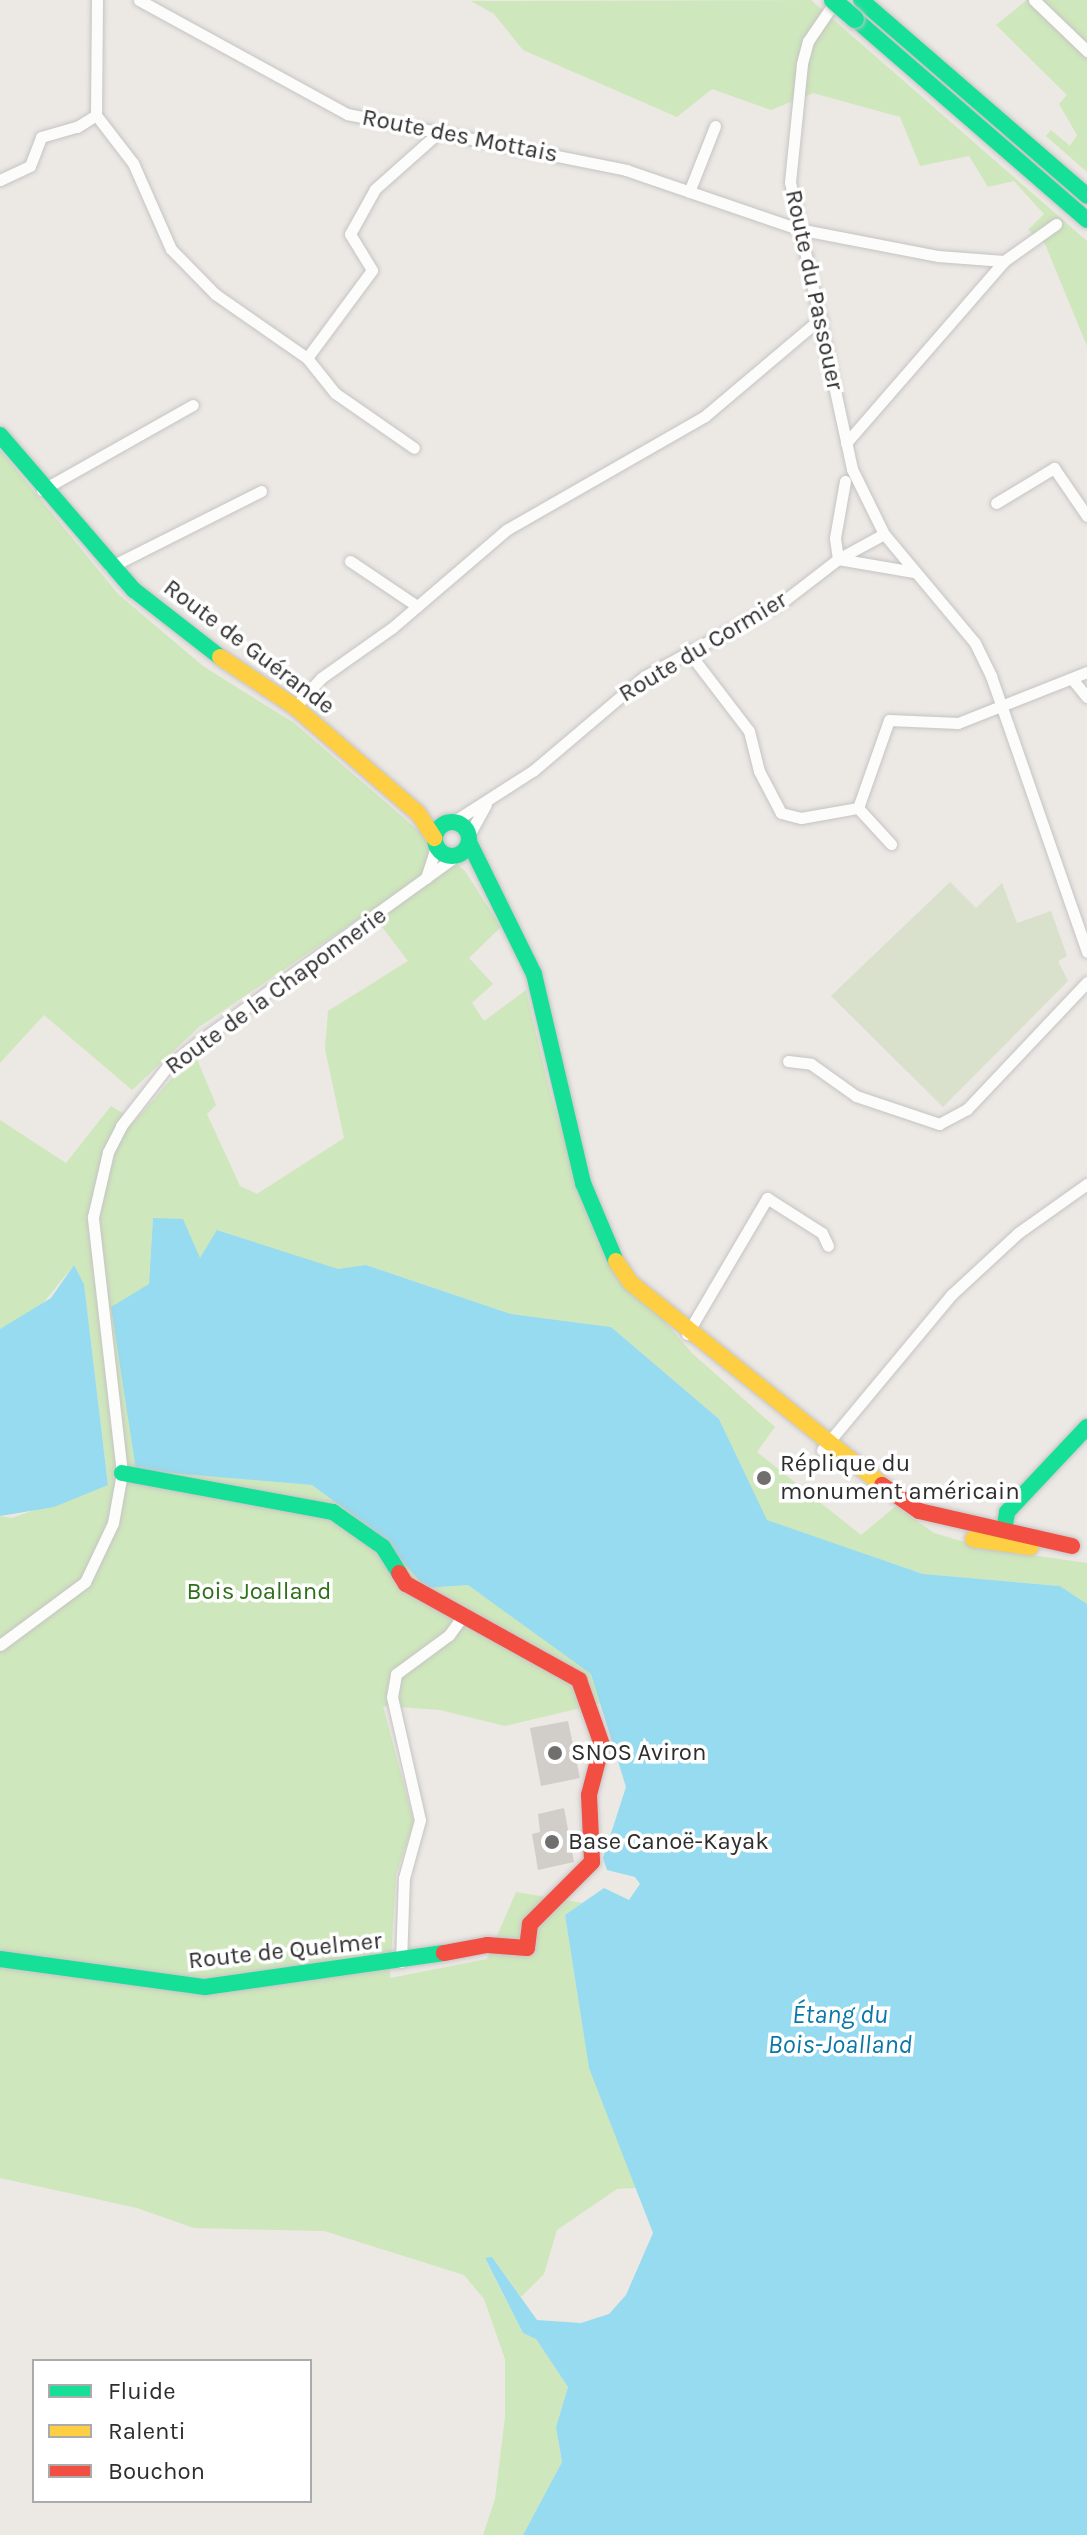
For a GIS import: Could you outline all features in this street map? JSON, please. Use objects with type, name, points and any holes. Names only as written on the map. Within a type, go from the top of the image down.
[{"type":"main road","points":[[835,0],[862,8],[1087,196]]},
{"type":"main road","points":[[862,8],[1087,220]]},
{"type":"main road","name":"Route de Guérande","points":[[0,435],[42,490],[110,567],[189,636],[295,707],[442,832]]},
{"type":"main road","points":[[442,832],[463,847]]},
{"type":"main road","points":[[442,832],[463,847],[492,881],[543,1001],[583,1183],[609,1250],[631,1283],[687,1334],[825,1447]]},
{"type":"main road","points":[[726,1364],[793,1425],[919,1511],[973,1534],[1080,1547]]},
{"type":"main road","points":[[973,1534],[1012,1507],[1087,1427]]},
{"type":"main road","points":[[122,1473],[333,1512],[383,1547],[406,1584],[463,1616]]},
{"type":"main road","points":[[1006,1538],[1012,1507]]},
{"type":"main road","name":"Route de Quelmer","points":[[0,1959],[205,1987],[401,1962],[487,1945],[527,1948],[530,1924],[550,1899],[590,1869],[589,1795],[602,1745],[579,1680],[560,1664],[463,1616]]},
{"type":"street","points":[[97,0],[96,115],[133,163],[162,235],[189,270],[307,358],[335,393],[414,448]]},
{"type":"street","name":"Route des Mottais","points":[[139,0],[347,114],[570,157],[689,192],[798,229],[938,256],[1004,261]]},
{"type":"street","name":"Route du Passouer","points":[[835,0],[808,41],[798,84],[790,172],[798,229],[821,318],[846,443],[865,503],[884,534],[975,643],[1083,926],[1087,952]]},
{"type":"street","points":[[1034,0],[1087,51]]},
{"type":"street","points":[[0,180],[30,166],[41,137],[77,127],[96,115]]},
{"type":"street","points":[[689,192],[715,126]]},
{"type":"street","points":[[307,358],[372,270],[350,234],[375,189],[438,133]]},
{"type":"street","points":[[846,443],[1004,261],[1056,224]]},
{"type":"street","points":[[295,707],[321,678],[417,606],[506,530],[705,416],[821,318]]},
{"type":"street","points":[[42,490],[193,405]]},
{"type":"street","points":[[996,503],[1054,468],[1087,516]]},
{"type":"street","points":[[845,481],[835,538],[838,559],[914,572]]},
{"type":"street","points":[[110,567],[261,491]]},
{"type":"street","name":"Route du Cormier","points":[[442,832],[487,802],[634,684],[687,650],[785,600],[838,559],[884,534]]},
{"type":"street","points":[[350,561],[417,606]]},
{"type":"street","points":[[687,650],[749,731],[759,771],[781,813],[801,818],[858,808]]},
{"type":"street","points":[[858,808],[889,720],[958,723],[1087,672]]},
{"type":"street","points":[[1073,680],[1087,697]]},
{"type":"street","points":[[463,847],[487,802]]},
{"type":"street","points":[[858,808],[891,844]]},
{"type":"street","points":[[424,882],[442,832]]},
{"type":"street","name":"Route de la Chaponnerie","points":[[0,1645],[85,1582],[113,1523],[122,1473],[94,1240],[108,1152],[167,1067],[424,882],[463,847]]},
{"type":"street","points":[[788,1061],[811,1064],[856,1096],[939,1124],[967,1109],[1087,982]]},
{"type":"street","points":[[825,1447],[951,1295],[1018,1233],[1087,1184]]},
{"type":"street","points":[[687,1334],[767,1198],[822,1233],[828,1246]]},
{"type":"street","points":[[401,1962],[404,1878],[420,1820],[396,1725],[396,1674],[449,1635],[463,1616]]},
{"type":"green space","points":[[811,0],[1087,241],[1087,346],[1045,244],[1028,230],[1044,214],[1014,181],[988,187],[969,156],[920,166],[900,117],[813,93],[771,110],[712,89],[677,117],[523,50],[494,14],[471,1]]},
{"type":"green space","points":[[1027,0],[1087,0],[1087,172],[1046,136],[1051,130],[1070,146],[1077,135],[1059,104],[1067,95],[996,25]]},
{"type":"green space","name":"Bois Joalland","points":[[0,450],[118,594],[203,666],[294,723],[465,871],[501,927],[469,958],[493,984],[472,1003],[484,1021],[526,990],[551,1096],[599,1244],[692,1353],[775,1427],[757,1452],[861,1535],[896,1506],[934,1533],[984,1548],[1087,1563],[1087,1604],[1060,1586],[923,1574],[766,1520],[719,1419],[611,1327],[511,1314],[366,1265],[338,1270],[218,1230],[200,1259],[153,1218],[149,1284],[131,1299],[136,1469],[312,1485],[377,1533],[426,1588],[468,1585],[592,1674],[602,1703],[505,1726],[440,1710],[383,1706],[414,1822],[396,1875],[390,1978],[487,1959],[516,1892],[583,1903],[565,1915],[589,2067],[636,2188],[617,2189],[557,2230],[544,2274],[521,2297],[492,2257],[485,2259],[523,2333],[536,2339],[568,2387],[556,2427],[562,2462],[523,2535],[483,2535],[495,2499],[505,2417],[505,2359],[484,2299],[464,2275],[324,2231],[194,2228],[137,2208],[0,2178],[0,1516],[12,1518],[108,1484],[84,1284],[74,1265],[35,1313],[0,1329],[0,1120],[66,1163],[111,1106],[135,1121],[178,1071],[197,1059],[216,1105],[207,1114],[240,1186],[257,1194],[344,1138],[325,1049],[328,1011],[408,961],[370,911],[199,1027],[132,1090],[44,1015],[0,1063]]},
{"type":"green space","points":[[950,882],[976,908],[1002,883],[1017,923],[1051,911],[1067,956],[1058,961],[1068,981],[943,1107],[831,996]]},
{"type":"water","name":"Étang du Bois-Joalland","points":[[153,1218],[183,1219],[200,1258],[217,1230],[338,1269],[366,1265],[511,1314],[611,1327],[719,1419],[767,1520],[923,1574],[1060,1586],[1087,1604],[1087,2535],[523,2535],[562,2462],[556,2427],[568,2387],[536,2339],[523,2333],[485,2258],[492,2257],[537,2320],[581,2323],[609,2314],[626,2295],[653,2233],[589,2068],[565,1915],[604,1888],[629,1900],[640,1884],[635,1877],[607,1870],[603,1858],[626,1787],[591,1674],[468,1585],[426,1588],[377,1533],[312,1485],[136,1470],[111,1307],[149,1284]]},
{"type":"water","points":[[74,1265],[84,1284],[108,1485],[54,1507],[0,1516],[0,1329],[51,1298]]},
{"type":"building","name":"SNOS Aviron","points":[[568,1721],[580,1778],[541,1786],[530,1728]]},
{"type":"building","name":"Base Canoë-Kayak","points":[[564,1808],[574,1862],[538,1870],[532,1834],[540,1832],[538,1814]]},
{"type":"traffic: fast","points":[[833,0],[855,19]]},
{"type":"traffic: fast","points":[[861,0],[1087,196]]},
{"type":"traffic: fast","points":[[855,19],[1087,220]]},
{"type":"traffic: fast","points":[[0,435],[134,590],[220,657]]},
{"type":"traffic: fast","points":[[452,822],[464,827],[469,839],[464,851],[452,856],[440,851],[435,839],[440,827],[452,822]]},
{"type":"traffic: fast","points":[[469,842],[534,974],[583,1183],[616,1261]]},
{"type":"traffic: fast","points":[[1002,1541],[1007,1512],[1087,1427]]},
{"type":"traffic: fast","points":[[122,1473],[333,1512],[383,1547],[399,1573]]},
{"type":"traffic: fast","points":[[0,1959],[205,1987],[444,1953]]},
{"type":"traffic: slow","points":[[220,657],[295,707],[418,813],[434,838]]},
{"type":"traffic: slow","points":[[616,1261],[631,1283],[882,1485]]},
{"type":"traffic: slow","points":[[973,1539],[1030,1547]]},
{"type":"traffic: jam","points":[[882,1485],[919,1511],[1072,1546]]},
{"type":"traffic: jam","points":[[399,1573],[406,1584],[579,1680],[602,1745],[589,1795],[592,1862],[530,1924],[527,1948],[487,1945],[444,1953]]},
{"type":"place","name":"Réplique du monument américain","points":[[764,1478]]},
{"type":"place","name":"SNOS Aviron","points":[[555,1753]]},
{"type":"place","name":"Base Canoë-Kayak","points":[[552,1842]]}]
